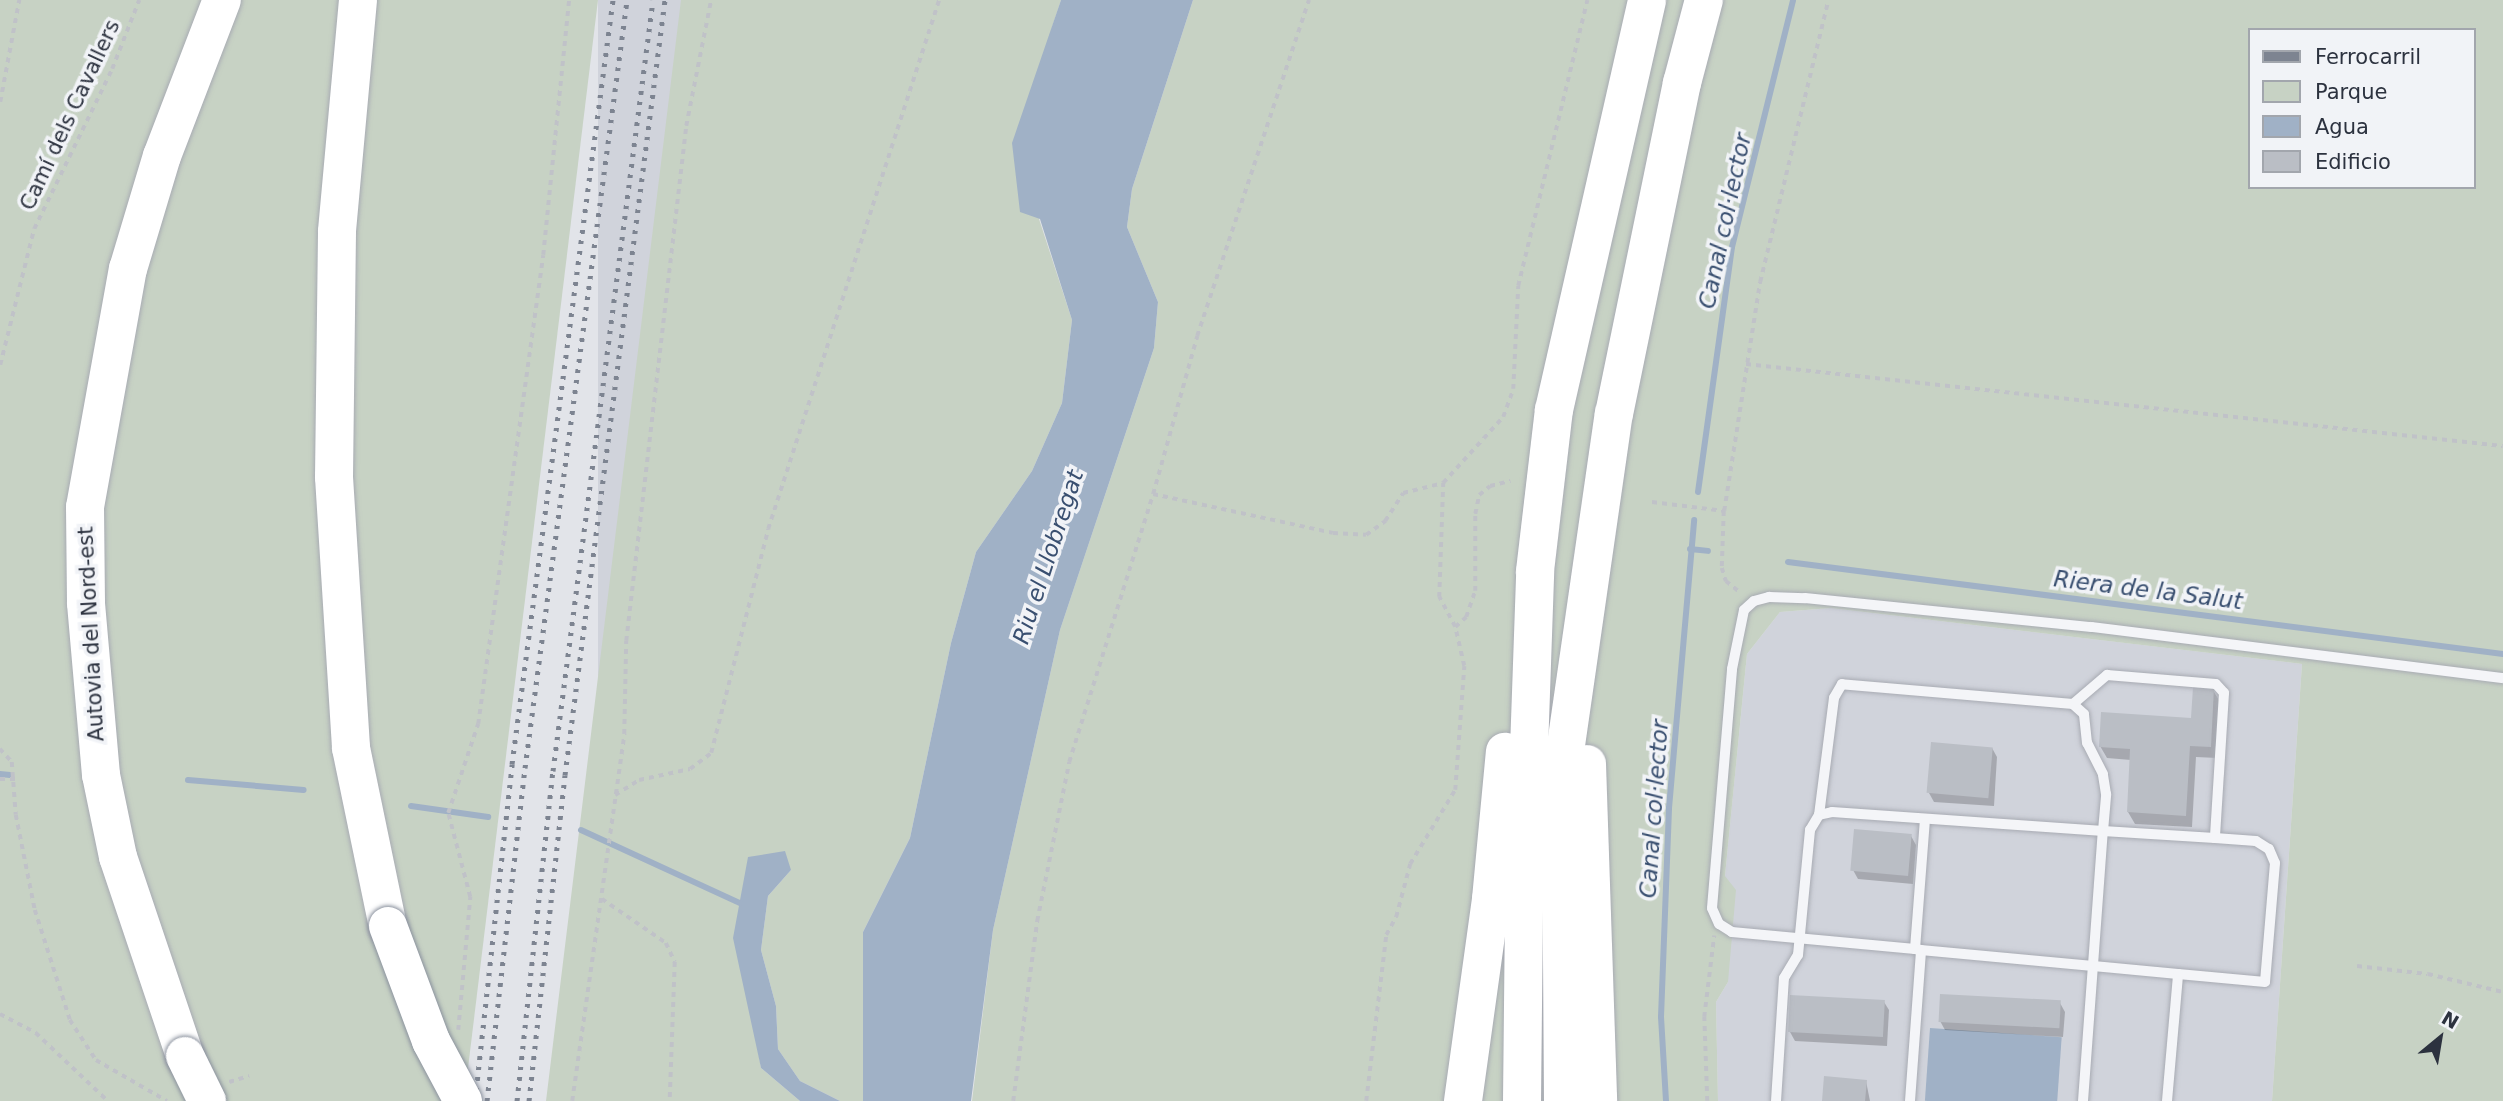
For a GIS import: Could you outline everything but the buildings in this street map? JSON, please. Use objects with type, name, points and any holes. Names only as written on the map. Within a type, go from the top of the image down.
[{"type":"highway","name":"Autovia del Nord-est","points":[[207,1101],[185,1056],[118,857],[101,775],[86,603],[85,507],[128,269],[162,156],[222,0]]},
{"type":"highway","points":[[358,0],[337,232],[334,477],[351,748],[388,926],[431,1041],[463,1101]]},
{"type":"highway","points":[[1522,1101],[1535,571],[1554,410],[1647,0]]},
{"type":"highway","points":[[1563,1101],[1561,839],[1565,752],[1614,414],[1682,83],[1704,0]]},
{"type":"highway","points":[[1463,1101],[1491,899],[1511,676],[1535,571]]},
{"type":"highway","points":[[1583,637],[1598,1101]]},
{"type":"lane","points":[[1819,816],[1832,812],[2256,841],[2269,849],[2276,863],[2265,982],[1732,932],[1719,924],[1712,908],[1732,669],[1738,626],[1754,601],[1805,598],[2092,627],[2503,678]]},
{"type":"lane","points":[[2073,704],[2107,676],[2216,684],[2224,693],[2215,838]]},
{"type":"lane","points":[[1776,1101],[1784,978],[1798,954],[1811,830],[1819,816],[1833,698],[1842,684],[2073,704],[2084,714],[2087,744],[2102,774],[2103,831],[2083,1101]]},
{"type":"lane","points":[[1910,1101],[1925,819]]},
{"type":"lane","points":[[2167,1101],[2178,974]]},
{"type":"path","points":[[0,102],[19,0]]},
{"type":"path","name":"Camí dels Cavallers","points":[[0,365],[34,229],[112,69],[139,0]]},
{"type":"path","points":[[456,1040],[470,897],[448,813],[478,724],[543,255],[569,0]]},
{"type":"path","points":[[572,1101],[624,734],[626,641],[686,126],[711,0]]},
{"type":"path","points":[[615,795],[639,780],[691,769],[711,753],[768,529],[939,0]]},
{"type":"path","points":[[1013,1101],[1038,921],[1069,762],[1153,494],[1197,336],[1309,0]]},
{"type":"path","points":[[1153,494],[1357,535],[1374,532],[1403,493],[1443,483],[1503,417],[1513,389],[1518,286],[1587,0]]},
{"type":"path","points":[[1754,601],[1726,581],[1721,511],[1760,282],[1828,0]]},
{"type":"path","points":[[1746,364],[2503,446]]},
{"type":"path","points":[[1455,627],[1466,617],[1475,591],[1475,514],[1479,495],[1490,486],[1510,481]]},
{"type":"path","points":[[1366,1101],[1386,935],[1396,917],[1410,864],[1443,816],[1455,790],[1464,666],[1455,627],[1439,597],[1443,483]]},
{"type":"path","points":[[1652,502],[1721,511]]},
{"type":"path","points":[[0,748],[12,762],[16,815],[35,910],[70,1020],[81,1044],[111,1073],[167,1101]]},
{"type":"path","points":[[0,779],[15,779]]},
{"type":"path","points":[[602,900],[666,943],[675,962],[670,1101]]},
{"type":"path","points":[[1707,1101],[1704,1017],[1710,949],[1719,924]]},
{"type":"path","points":[[2357,966],[2428,974],[2503,992]]},
{"type":"path","points":[[0,1014],[23,1023],[108,1101]]},
{"type":"shaded area","points":[[598,0],[681,0],[681,1101],[598,1101]]},
{"type":"shaded area","points":[[1831,608],[2302,664],[2272,1101],[1718,1101],[1716,1002],[1728,982],[1725,876],[1747,654],[1780,612]]},
{"type":"green space","points":[[0,0],[598,0],[464,1101],[0,1101]]},
{"type":"green space","points":[[681,0],[1061,0],[1052,27],[1039,219],[1072,320],[1062,403],[1032,471],[976,552],[951,643],[910,838],[863,932],[863,1101],[840,1101],[800,1081],[778,1049],[776,1006],[761,950],[768,896],[791,870],[748,857],[753,1022],[761,1068],[800,1101],[546,1101]]},
{"type":"green space","points":[[1193,0],[2503,0],[2503,1101],[2272,1101],[2302,664],[1831,608],[1780,612],[1747,654],[1725,876],[1736,890],[1728,982],[1716,1002],[1718,1101],[972,1101],[993,930],[1060,630],[1154,348],[1158,302],[1127,227],[1132,189]]},
{"type":"water","name":"Riu el Llobregat","points":[[1061,0],[1193,0],[1132,189],[1127,227],[1158,302],[1154,348],[1060,630],[993,930],[971,1101],[863,1101],[863,932],[910,838],[951,643],[976,552],[1032,471],[1062,403],[1072,320],[1040,219],[1020,212],[1012,143]]},
{"type":"water","points":[[785,851],[791,870],[768,896],[761,950],[776,1006],[778,1049],[800,1081],[840,1101],[800,1101],[761,1068],[733,938],[748,857]]},
{"type":"water","points":[[1930,1028],[2062,1037],[2057,1101],[1925,1101]]},
{"type":"waterway","name":"Canal col·lector","points":[[1698,492],[1732,247],[1793,0]]},
{"type":"waterway","name":"Canal col·lector","points":[[1666,1101],[1661,1017],[1669,808],[1694,520]]},
{"type":"waterway","name":"Riera de la Salut","points":[[1690,549],[1708,551]]},
{"type":"waterway","name":"Riera de la Salut","points":[[1788,562],[2503,654]]},
{"type":"waterway","points":[[0,774],[10,775]]},
{"type":"waterway","points":[[188,780],[304,790]]},
{"type":"waterway","points":[[411,806],[488,817]]},
{"type":"waterway","points":[[581,830],[740,903]]},
{"type":"railway","points":[[475,1101],[512,764],[613,0]]},
{"type":"railway","points":[[487,1101],[525,768],[627,0]]},
{"type":"railway","points":[[517,1101],[553,771],[653,0]]},
{"type":"railway","points":[[529,1101],[565,775],[665,0]]}]
